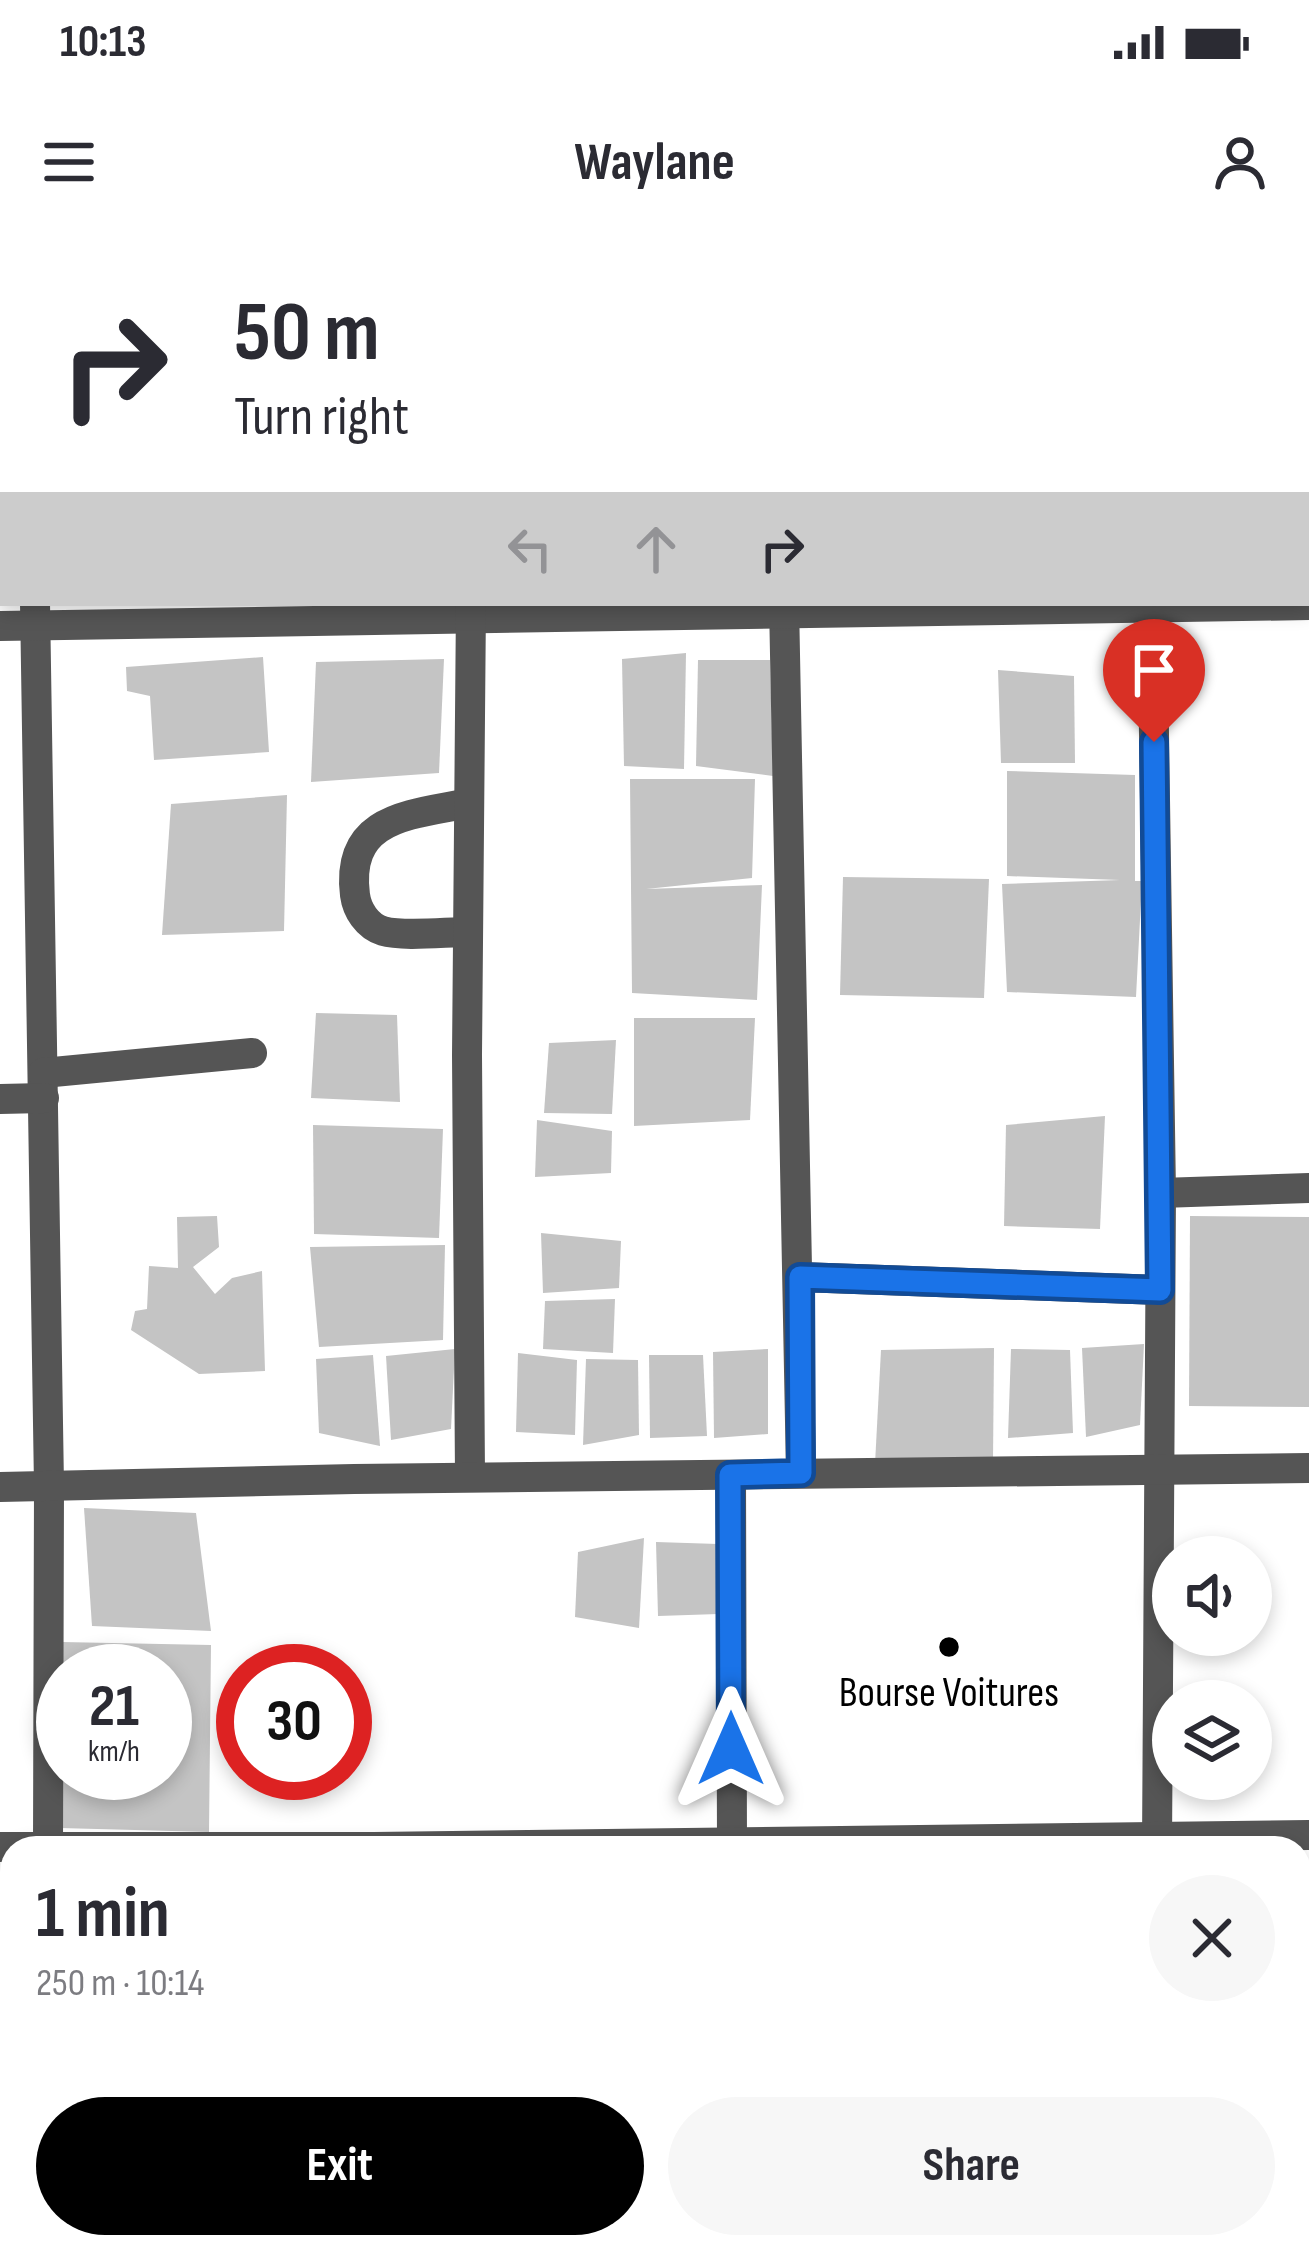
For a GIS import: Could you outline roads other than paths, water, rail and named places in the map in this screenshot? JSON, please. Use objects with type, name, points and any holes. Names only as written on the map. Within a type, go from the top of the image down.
[{"type":"street","points":[[0,626],[35,614],[907,606]]},
{"type":"street","points":[[1152,606],[1161,1193],[1157,1836]]},
{"type":"street","points":[[784,607],[801,1473]]},
{"type":"street","points":[[470,1478],[471,611]]},
{"type":"street","points":[[35,614],[50,1486],[48,1836]]},
{"type":"street","points":[[468,932],[383,931],[356,904],[353,883],[360,848],[373,830],[394,818],[469,803]]},
{"type":"street","points":[[0,1099],[43,1085],[252,1053]]},
{"type":"street","points":[[1161,1193],[1309,1188]]},
{"type":"street","points":[[800,1277],[1160,1290]]},
{"type":"street","points":[[0,1487],[1309,1468]]},
{"type":"street","points":[[730,1475],[732,1836]]},
{"type":"place","name":"Bourse Voitures","points":[[949,1647]]}]
